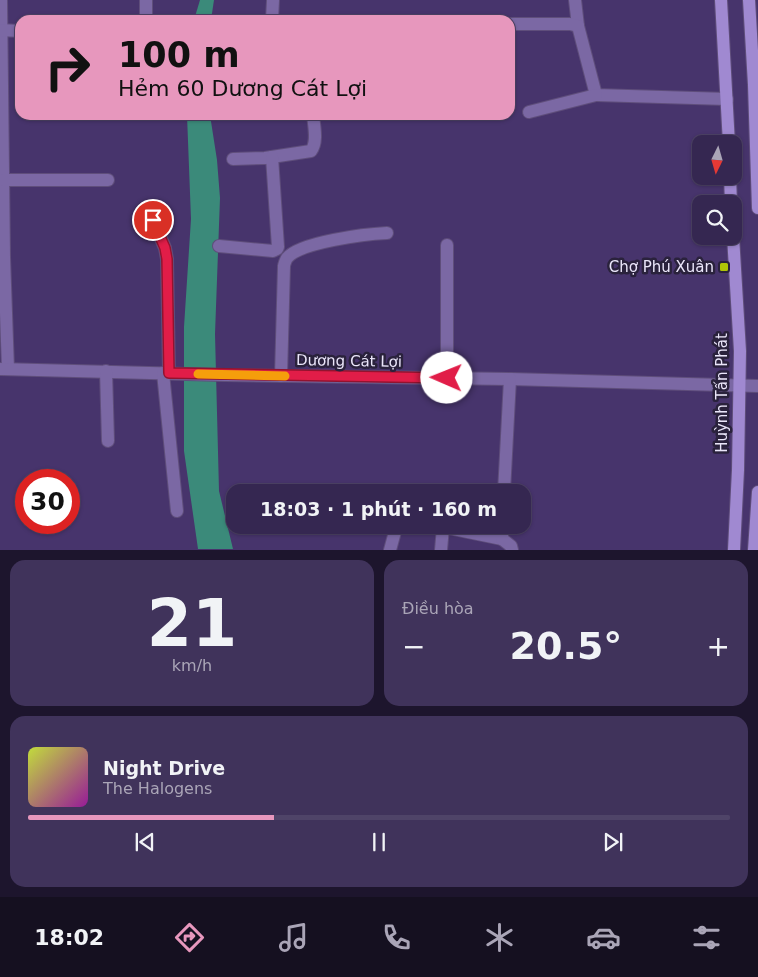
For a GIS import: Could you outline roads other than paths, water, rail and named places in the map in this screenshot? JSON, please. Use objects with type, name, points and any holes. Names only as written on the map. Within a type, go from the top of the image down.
[{"type":"main road","points":[[721,0],[729,135]]},
{"type":"main road","points":[[749,0],[758,208]]},
{"type":"main road","name":"Huỳnh Tấn Phát","points":[[734,245],[740,351],[738,479],[734,550]]},
{"type":"main road","points":[[754,550],[758,492]]},
{"type":"street","points":[[1,0],[4,369]]},
{"type":"street","points":[[146,0],[146,15]]},
{"type":"street","points":[[272,15],[273,0]]},
{"type":"street","points":[[575,0],[578,26],[596,95]]},
{"type":"street","points":[[515,24],[570,24],[578,26]]},
{"type":"street","points":[[0,30],[15,31]]},
{"type":"street","points":[[529,112],[596,95],[727,99]]},
{"type":"street","points":[[233,159],[272,157],[311,151],[314,147],[315,139],[313,120]]},
{"type":"street","points":[[220,246],[277,249],[272,157]]},
{"type":"street","points":[[3,180],[108,180]]},
{"type":"street","points":[[153,220],[165,248],[167,259],[170,373],[177,511]]},
{"type":"street","points":[[281,376],[284,266],[287,259],[304,248],[368,234],[387,233]]},
{"type":"street","points":[[447,245],[447,378]]},
{"type":"street","name":"Dương Cát Lợi","points":[[4,369],[758,386]]},
{"type":"street","points":[[106,371],[108,441]]},
{"type":"street","points":[[504,484],[510,379]]},
{"type":"street","points":[[390,550],[394,534]]},
{"type":"street","points":[[439,534],[441,550]]},
{"type":"street","points":[[477,534],[502,539],[511,546],[512,550]]},
{"type":"street","points":[[502,534],[502,539]]},
{"type":"place","name":"Chợ Phú Xuân","points":[[724,267]]}]
